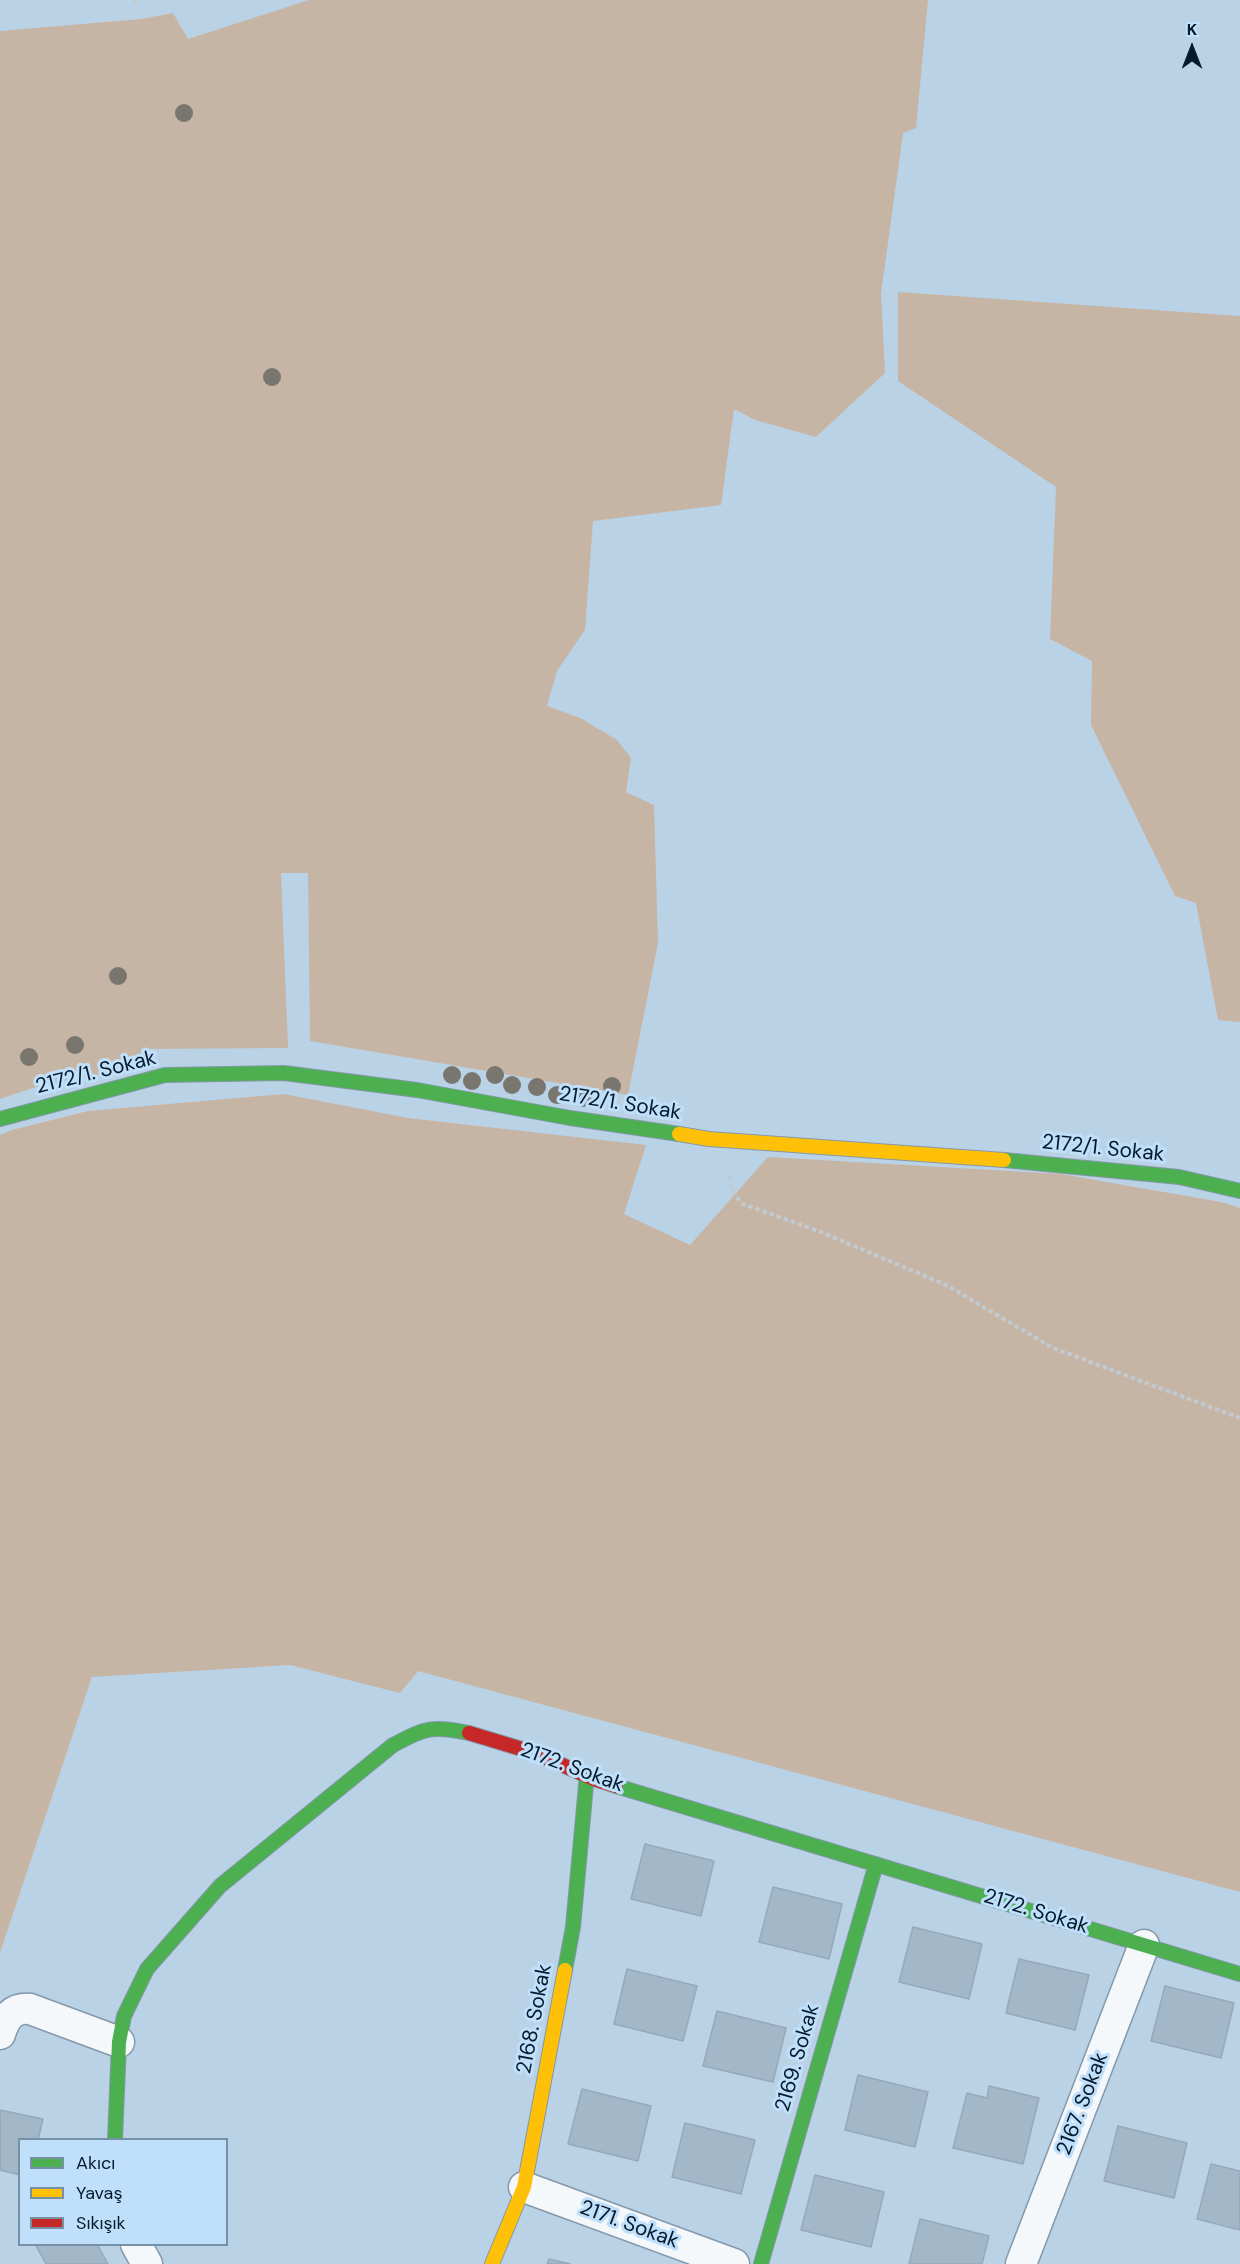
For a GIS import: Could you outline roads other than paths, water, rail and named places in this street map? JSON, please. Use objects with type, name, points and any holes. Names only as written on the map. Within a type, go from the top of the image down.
[{"type":"street","name":"2172/1. Sokak","points":[[0,1119],[165,1075],[284,1073],[417,1090],[570,1118],[733,1141],[1067,1165],[1179,1177],[1240,1191]]},
{"type":"street","name":"2172. Sokak","points":[[115,2138],[119,2042],[124,2016],[147,1970],[220,1886],[393,1746],[423,1730],[448,1729],[537,1752],[594,1779],[1240,1974]]},
{"type":"street","name":"2168. Sokak","points":[[492,2264],[524,2187],[573,1927],[587,1774]]},
{"type":"street","name":"2169. Sokak","points":[[761,2264],[876,1864]]},
{"type":"street","name":"2167. Sokak","points":[[1022,2264],[1144,1945]]},
{"type":"street","points":[[0,2034],[9,2014],[23,2008],[119,2042]]},
{"type":"street","name":"2171. Sokak","points":[[524,2187],[734,2264]]},
{"type":"street","points":[[137,2246],[147,2264]]}]
